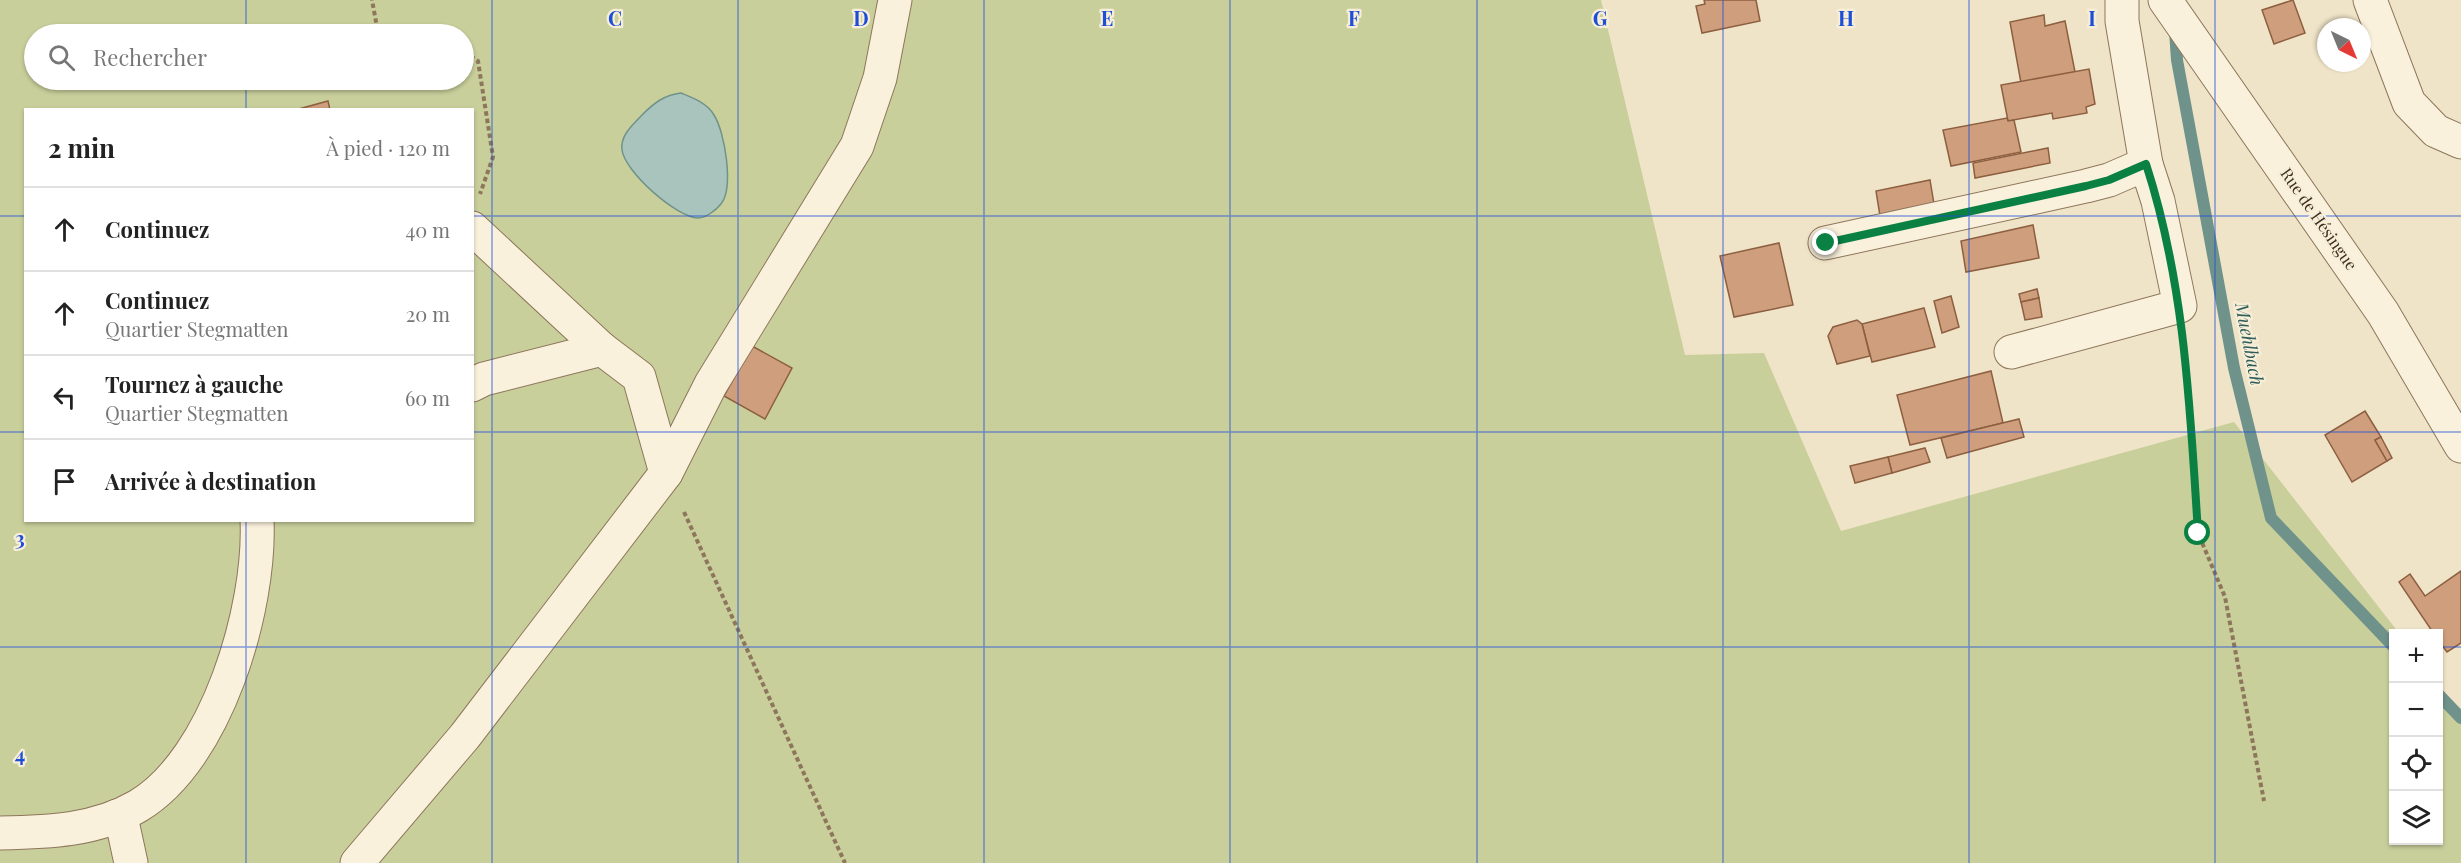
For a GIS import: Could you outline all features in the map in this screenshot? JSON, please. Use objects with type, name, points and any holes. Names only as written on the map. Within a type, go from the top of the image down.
[{"type":"street","points":[[357,863],[465,736],[666,473],[711,384],[857,146],[880,78],[895,0]]},
{"type":"street","points":[[2011,352],[2180,306],[2158,201],[2146,164],[2122,21],[2122,0]]},
{"type":"street","name":"Rue de Hésingue","points":[[2165,0],[2383,313],[2461,446]]},
{"type":"street","points":[[2370,0],[2409,103],[2436,131],[2461,142]]},
{"type":"street","points":[[1826,243],[2086,186],[2109,180],[2146,164]]},
{"type":"street","points":[[476,213],[602,350],[639,377],[666,473]]},
{"type":"street","points":[[474,384],[484,379],[602,350]]},
{"type":"street","points":[[0,832],[60,832],[117,816],[136,807],[164,786],[195,744],[216,706],[234,664],[252,594],[257,522]]},
{"type":"street","points":[[117,816],[123,826],[131,863]]},
{"type":"path","points":[[372,0],[376,24]]},
{"type":"path","points":[[474,58],[478,61],[490,126],[493,158],[476,213]]},
{"type":"path","points":[[2180,306],[2190,401],[2198,533],[2225,597],[2264,801]]},
{"type":"path","points":[[666,473],[845,863]]},
{"type":"green space","points":[[0,0],[1601,0],[1685,355],[1764,353],[1841,531],[2234,422],[2396,629],[2389,629],[2389,845],[2443,845],[2443,690],[2461,714],[2461,863],[0,863]]},
{"type":"water","points":[[681,93],[708,107],[718,123],[724,146],[727,173],[725,196],[716,209],[701,218],[689,216],[677,210],[653,192],[632,170],[622,150],[625,135],[646,111],[664,98]]},
{"type":"building","points":[[1704,0],[1756,0],[1760,21],[1702,33],[1696,6],[1705,4]]},
{"type":"building","points":[[2293,0],[2305,33],[2274,44],[2262,10]]},
{"type":"building","points":[[2044,15],[2045,26],[2065,21],[2075,72],[2021,83],[2010,22]]},
{"type":"building","points":[[2089,69],[2095,104],[2086,107],[2087,113],[2053,119],[2052,113],[2008,121],[2001,85]]},
{"type":"building","points":[[328,101],[330,108],[302,108]]},
{"type":"building","points":[[2007,118],[2008,121],[2014,120],[2021,152],[1951,166],[1943,130]]},
{"type":"building","points":[[2048,148],[2050,163],[1975,178],[1973,163]]},
{"type":"building","points":[[1930,180],[1935,210],[1881,222],[1876,191]]},
{"type":"building","points":[[2033,225],[2039,258],[1966,272],[1961,241]]},
{"type":"building","points":[[1779,243],[1793,305],[1734,317],[1720,256]]},
{"type":"building","points":[[2037,289],[2039,298],[2021,302],[2019,294]]},
{"type":"building","points":[[1951,296],[1959,327],[1942,333],[1934,301]]},
{"type":"building","points":[[2039,298],[2042,317],[2025,320],[2021,302]]},
{"type":"building","points":[[1924,308],[1935,347],[1872,362],[1862,324]]},
{"type":"building","points":[[1857,320],[1862,324],[1870,356],[1837,364],[1828,336],[1833,327]]},
{"type":"building","points":[[752,346],[792,368],[765,419],[724,396]]},
{"type":"building","points":[[1991,371],[2003,423],[1910,445],[1897,395]]},
{"type":"building","points":[[2365,411],[2381,437],[2375,440],[2387,461],[2352,482],[2325,435]]},
{"type":"building","points":[[2019,419],[2024,437],[1947,458],[1941,438]]},
{"type":"building","points":[[2381,437],[2392,458],[2387,461],[2375,440]]},
{"type":"building","points":[[1925,448],[1930,462],[1892,473],[1888,457]]},
{"type":"building","points":[[1888,457],[1892,473],[1855,483],[1850,466]]},
{"type":"building","points":[[2461,571],[2461,643],[2447,652],[2443,647],[2443,629],[2431,629],[2399,582],[2410,574],[2425,596]]},
{"type":"waterway","name":"Muehlbach","points":[[2175,31],[2177,60],[2234,368],[2271,518],[2389,642]]},
{"type":"waterway","name":"Muehlbach","points":[[2443,699],[2461,718]]},
{"type":"route","points":[[1826,243],[2086,186],[2109,180],[2146,164],[2158,201],[2180,306],[2190,401],[2198,533]]}]
